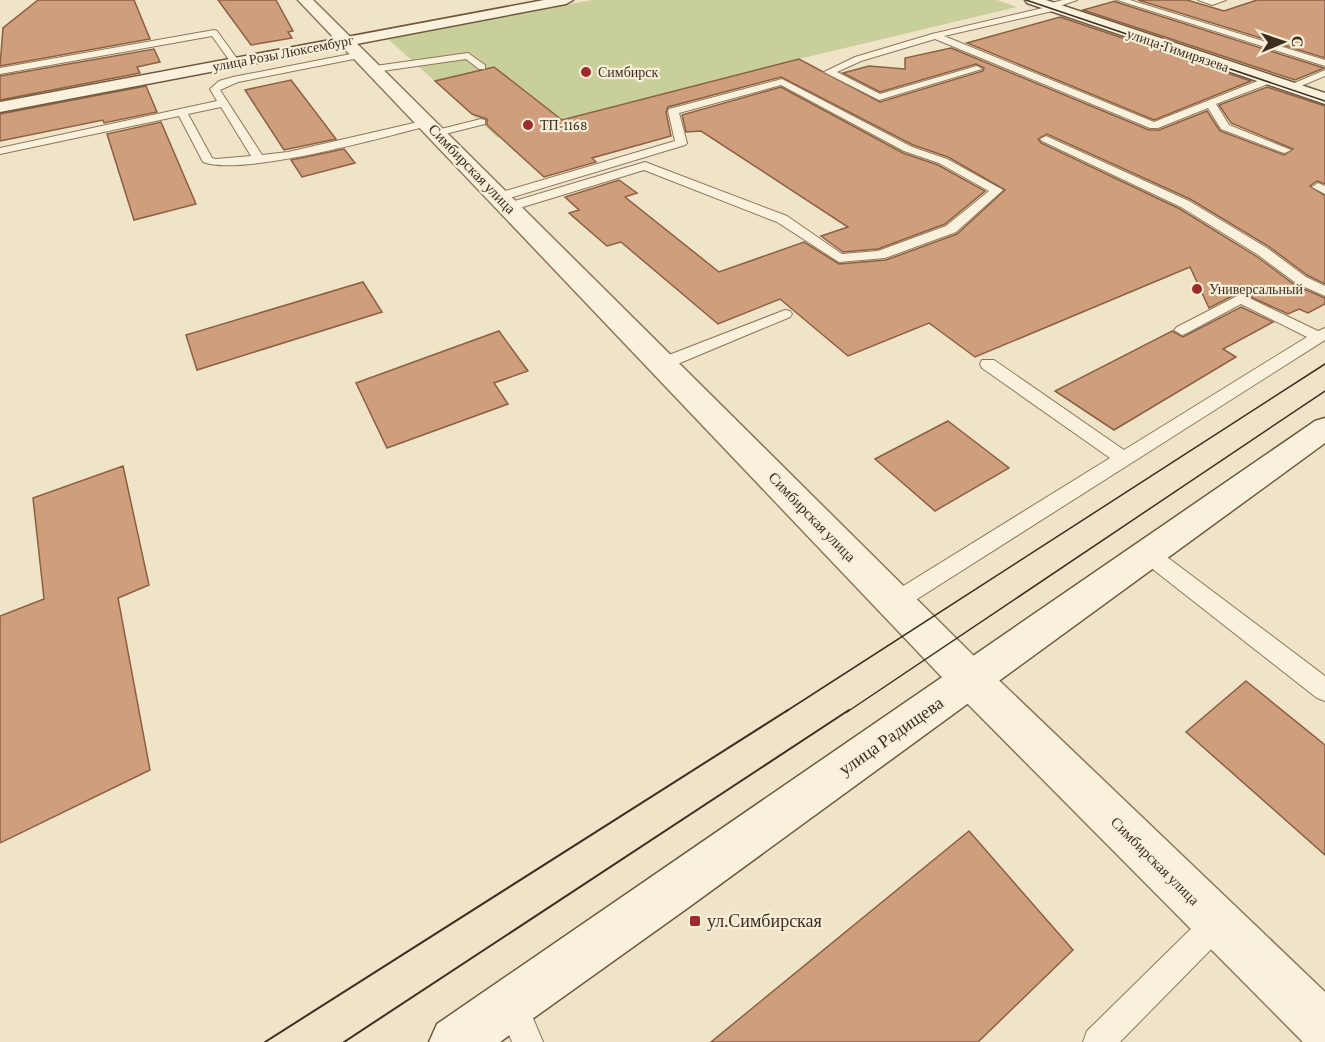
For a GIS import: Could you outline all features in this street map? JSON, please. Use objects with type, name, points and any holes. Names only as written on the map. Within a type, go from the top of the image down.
[{"type":"street","name":"Симбирская улица","points":[[305,0],[971,680],[1325,1028]]},
{"type":"street","name":"улица Розы Люксембург","points":[[0,107],[235,62],[361,55],[533,3],[566,0]]},
{"type":"street","name":"улица Тимирязева","points":[[1032,0],[1325,99]]},
{"type":"street","name":"улица Радищева","points":[[455,1042],[1325,428]]},
{"type":"lane","points":[[977,69],[879,97],[829,72],[858,59],[935,36],[1073,0]]},
{"type":"lane","points":[[1121,0],[1325,63]]},
{"type":"lane","points":[[1202,0],[1212,3],[1222,0]]},
{"type":"lane","points":[[0,71],[212,29],[235,62]]},
{"type":"lane","points":[[935,36],[1154,126],[1269,80]]},
{"type":"lane","points":[[259,159],[215,89],[223,83],[361,55],[468,56],[482,67]]},
{"type":"lane","points":[[1290,87],[1325,73]]},
{"type":"lane","points":[[782,82],[908,149],[943,161],[997,190],[951,228],[880,255],[839,258],[782,219],[645,166],[504,202],[681,142],[673,111],[782,82]]},
{"type":"lane","points":[[0,151],[224,103]]},
{"type":"lane","points":[[1210,103],[1225,127],[1285,150]]},
{"type":"lane","points":[[182,112],[207,159],[215,163],[288,155],[432,128],[481,122]]},
{"type":"lane","points":[[1046,139],[1185,204],[1262,251],[1301,280],[1325,292]]},
{"type":"lane","points":[[1182,330],[1241,298],[1322,335]]},
{"type":"lane","points":[[662,364],[785,314]]},
{"type":"lane","points":[[896,602],[1322,335]]},
{"type":"lane","points":[[988,364],[1124,459]]},
{"type":"lane","points":[[1148,554],[1325,690]]},
{"type":"lane","points":[[1098,1042],[1217,922]]},
{"type":"lane","points":[[511,1003],[528,1042]]},
{"type":"green space","name":"Симбирск","points":[[592,0],[997,0],[1017,7],[799,59],[498,138],[388,39]]},
{"type":"building","points":[[38,0],[134,0],[150,39],[0,66],[3,28]]},
{"type":"building","points":[[218,0],[276,0],[293,31],[288,32],[292,38],[251,45]]},
{"type":"building","points":[[1138,0],[1187,0],[1224,11],[1257,0],[1325,0],[1325,58]]},
{"type":"building","points":[[1115,1],[1324,68],[1295,80],[1083,10]]},
{"type":"building","points":[[1060,17],[1251,81],[1154,120],[967,43]]},
{"type":"building","points":[[951,48],[1149,130],[1159,130],[1207,111],[1220,131],[1284,155],[1293,149],[1231,123],[1219,105],[1267,87],[1325,106],[1325,184],[1317,181],[1310,186],[1325,196],[1325,284],[1307,275],[1268,246],[1190,199],[1047,134],[1038,139],[1041,143],[1180,209],[1256,256],[1295,285],[1325,298],[1325,304],[1308,313],[1299,309],[1288,314],[1240,292],[1209,308],[1190,267],[975,357],[929,323],[848,356],[780,299],[718,324],[621,242],[607,246],[569,213],[579,210],[565,197],[619,180],[637,193],[625,197],[719,272],[804,242],[839,264],[886,260],[957,234],[1005,190],[948,157],[913,145],[781,77],[668,107],[666,112],[671,136],[592,158],[596,162],[544,177],[487,125],[487,119],[472,114],[435,81],[494,67],[562,120],[799,59],[880,102],[983,71],[984,68],[976,64],[880,92],[843,73],[869,66],[905,69],[905,58]]},
{"type":"building","points":[[154,49],[160,62],[137,67],[140,73],[0,100],[0,76]]},
{"type":"building","points":[[291,80],[336,139],[284,150],[245,90]]},
{"type":"building","points":[[146,86],[157,112],[104,123],[103,120],[0,141],[0,114]]},
{"type":"building","points":[[781,87],[903,153],[938,165],[985,191],[945,224],[878,249],[843,252],[821,236],[848,227],[701,131],[686,132],[682,115]]},
{"type":"building","points":[[161,122],[196,204],[134,220],[107,134]]},
{"type":"building","points":[[344,149],[355,163],[302,177],[291,160]]},
{"type":"building","points":[[363,282],[382,312],[197,370],[186,335]]},
{"type":"building","points":[[1241,307],[1273,322],[1223,349],[1236,357],[1114,430],[1055,391],[1172,331],[1183,337]]},
{"type":"building","points":[[499,331],[528,371],[494,383],[508,404],[387,448],[356,383]]},
{"type":"building","points":[[948,421],[1009,468],[935,511],[875,459]]},
{"type":"building","points":[[123,466],[149,585],[118,598],[150,770],[0,843],[0,616],[44,599],[33,498]]},
{"type":"building","points":[[1246,681],[1325,745],[1325,855],[1186,732]]},
{"type":"building","points":[[969,831],[1073,950],[978,1042],[711,1042]]},
{"type":"tram line","points":[[1026,0],[1325,101]]},
{"type":"tram line","points":[[785,712],[1325,364]]},
{"type":"tram line","points":[[847,712],[1325,391]]},
{"type":"tram line","points":[[265,1042],[788,710]]},
{"type":"tram line","points":[[344,1042],[849,710]]},
{"type":"place","name":"Симбирск","points":[[586,72]]},
{"type":"place","name":"ТП-1168","points":[[528,125]]},
{"type":"place","name":"Универсальный","points":[[1197,289]]},
{"type":"place","name":"ул.Симбирская","points":[[695,921]]}]
